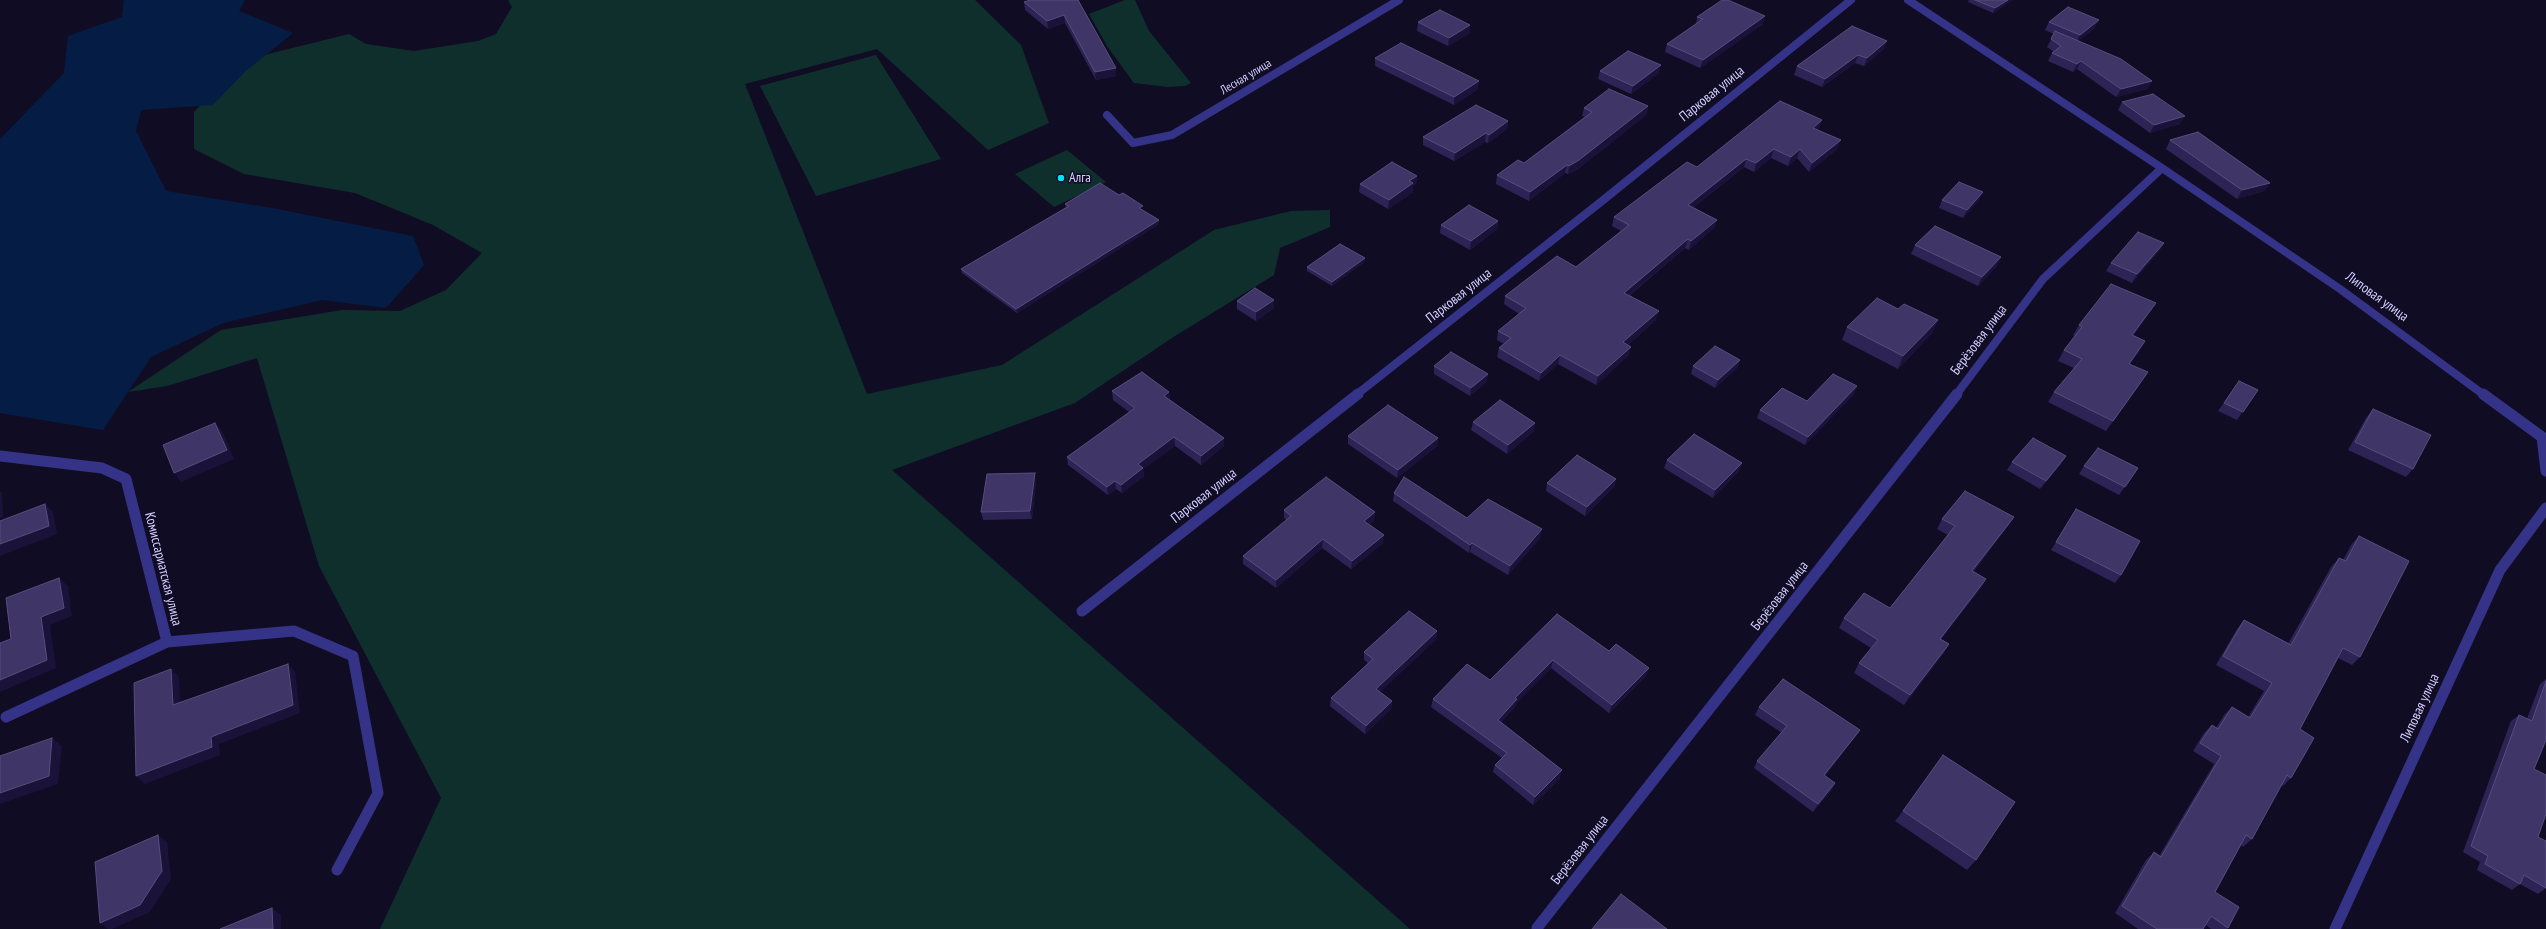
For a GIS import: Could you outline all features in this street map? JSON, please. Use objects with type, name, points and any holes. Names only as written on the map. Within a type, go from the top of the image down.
[{"type":"street","name":"Лесная улица","points":[[1107,115],[1133,143],[1172,135],[1399,0]]},
{"type":"street","name":"Парковая улица","points":[[1082,611],[1602,201],[1851,0]]},
{"type":"street","name":"Липовая улица","points":[[1908,0],[2162,168],[2340,289],[2544,438],[2546,471]]},
{"type":"street","name":"Берёзовая улица","points":[[1537,928],[1918,446],[2043,279],[2162,168]]},
{"type":"street","name":"Комиссариатская улица","points":[[0,456],[102,468],[126,479],[167,642],[6,717]]},
{"type":"street","name":"Липовая улица","points":[[2335,929],[2500,570],[2546,508]]},
{"type":"street","points":[[167,642],[294,631],[353,656],[378,793],[337,870]]},
{"type":"green space","points":[[508,0],[975,0],[1021,45],[1049,123],[988,150],[877,49],[745,84],[867,394],[1002,365],[1214,230],[1291,211],[1330,210],[1330,227],[1280,248],[1274,275],[1175,336],[1075,403],[892,470],[1410,929],[380,929],[441,798],[319,566],[257,358],[167,386],[128,392],[221,330],[342,310],[400,311],[446,290],[482,253],[433,225],[355,193],[244,174],[194,149],[194,112],[244,60],[349,34],[366,44],[414,51],[478,41],[496,34],[512,7]]},
{"type":"green space","points":[[1125,0],[1135,0],[1149,31],[1191,83],[1185,86],[1168,87],[1134,83],[1107,46],[1089,14]]},
{"type":"green space","points":[[876,55],[941,159],[816,196],[760,86]]},
{"type":"green space","name":"Алга","points":[[1067,150],[1106,182],[1054,207],[1015,174]]},
{"type":"water","points":[[124,0],[245,0],[239,11],[293,33],[246,71],[213,105],[141,110],[136,131],[166,191],[272,208],[413,236],[424,265],[386,308],[322,300],[223,323],[151,357],[103,430],[0,413],[0,139],[64,73],[68,36],[122,17]]},
{"type":"building","points":[[1030,0],[1078,0],[1116,68],[1095,72],[1064,15],[1047,21],[1024,2]]},
{"type":"building","points":[[1722,0],[1728,0],[1765,16],[1703,60],[1667,44],[1703,19],[1697,17]]},
{"type":"building","points":[[1975,0],[2008,0],[1995,8]]},
{"type":"building","points":[[2068,7],[2099,20],[2080,35],[2049,22]]},
{"type":"building","points":[[1440,10],[1470,25],[1449,38],[1418,22]]},
{"type":"building","points":[[1852,26],[1887,41],[1867,58],[1858,55],[1825,79],[1797,66]]},
{"type":"building","points":[[2055,31],[2121,59],[2152,81],[2121,89],[2081,61],[2077,64],[2052,53],[2061,46],[2051,39]]},
{"type":"building","points":[[1401,43],[1479,81],[1454,97],[1375,58]]},
{"type":"building","points":[[1628,51],[1661,65],[1633,86],[1600,71]]},
{"type":"building","points":[[1609,89],[1648,106],[1579,160],[1569,166],[1567,165],[1530,192],[1497,175],[1518,160],[1524,163],[1592,112],[1584,108]]},
{"type":"building","points":[[2153,94],[2185,116],[2154,125],[2122,102]]},
{"type":"building","points":[[1780,101],[1822,120],[1813,128],[1841,140],[1812,163],[1800,149],[1791,157],[1774,149],[1756,163],[1746,159],[1688,205],[1717,220],[1691,241],[1688,239],[1624,293],[1659,311],[1623,342],[1631,347],[1598,376],[1560,355],[1541,373],[1499,348],[1511,338],[1498,331],[1526,308],[1505,296],[1557,256],[1576,267],[1629,225],[1614,217],[1687,162],[1697,167]]},
{"type":"building","points":[[1476,105],[1508,121],[1489,135],[1486,133],[1455,153],[1423,137]]},
{"type":"building","points":[[2198,132],[2270,183],[2242,190],[2170,140]]},
{"type":"building","points":[[1392,162],[1417,176],[1409,181],[1413,183],[1389,200],[1360,184]]},
{"type":"building","points":[[1959,182],[1983,192],[1967,210],[1942,200]]},
{"type":"building","points":[[1100,183],[1119,195],[1123,193],[1143,206],[1139,208],[1159,220],[1016,309],[961,269],[1069,206],[1065,204]]},
{"type":"building","points":[[1469,205],[1498,221],[1471,241],[1441,225]]},
{"type":"building","points":[[1935,226],[2001,257],[1982,277],[1915,245]]},
{"type":"building","points":[[2138,232],[2164,243],[2137,274],[2111,263]]},
{"type":"building","points":[[1340,244],[1365,258],[1332,282],[1307,267]]},
{"type":"building","points":[[2111,284],[2156,303],[2132,335],[2145,341],[2129,364],[2148,372],[2113,421],[2054,392],[2082,359],[2064,350],[2082,327],[2079,325]]},
{"type":"building","points":[[1255,288],[1274,300],[1256,312],[1237,301]]},
{"type":"building","points":[[1877,298],[1898,309],[1904,304],[1938,320],[1903,356],[1847,327]]},
{"type":"building","points":[[1715,346],[1740,360],[1718,380],[1693,366]]},
{"type":"building","points":[[1451,352],[1488,374],[1471,388],[1434,366]]},
{"type":"building","points":[[1142,372],[1169,392],[1164,396],[1224,438],[1201,456],[1174,437],[1138,464],[1143,468],[1121,485],[1115,481],[1107,487],[1067,457],[1135,408],[1112,391]]},
{"type":"building","points":[[1833,374],[1857,386],[1808,437],[1760,410],[1782,388],[1807,401]]},
{"type":"building","points":[[2239,381],[2258,390],[2243,412],[2224,403]]},
{"type":"building","points":[[1500,400],[1535,423],[1508,445],[1473,422]]},
{"type":"building","points":[[1388,405],[1438,438],[1398,470],[1348,436]]},
{"type":"building","points":[[2373,409],[2431,435],[2413,469],[2355,442]]},
{"type":"building","points":[[215,423],[227,450],[174,473],[163,445]]},
{"type":"building","points":[[1694,434],[1742,463],[1715,490],[1667,460]]},
{"type":"building","points":[[2033,438],[2066,456],[2046,481],[2012,462]]},
{"type":"building","points":[[2098,448],[2138,468],[2125,487],[2084,466]]},
{"type":"building","points":[[1577,455],[1616,479],[1587,507],[1547,483]]},
{"type":"building","points":[[1035,473],[1030,511],[981,512],[987,474]]},
{"type":"building","points":[[1326,477],[1375,512],[1364,521],[1384,535],[1352,561],[1323,539],[1276,580],[1243,556],[1291,516],[1284,510]]},
{"type":"building","points":[[1404,477],[1467,518],[1488,499],[1542,529],[1510,566],[1472,543],[1470,545],[1394,493]]},
{"type":"building","points":[[1965,491],[2014,517],[1972,571],[1986,579],[1940,639],[1949,644],[1910,695],[1859,663],[1878,640],[1844,618],[1864,593],[1890,608],[1955,526],[1942,519]]},
{"type":"building","points":[[45,504],[49,526],[0,544],[0,521]]},
{"type":"building","points":[[2076,509],[2140,541],[2121,575],[2056,542]]},
{"type":"building","points":[[2359,536],[2409,561],[2360,657],[2343,648],[2300,729],[2314,738],[2291,778],[2287,775],[2252,839],[2246,835],[2215,892],[2239,907],[2228,928],[2211,916],[2203,929],[2157,929],[2122,906],[2154,852],[2161,857],[2221,756],[2200,743],[2212,725],[2218,729],[2232,707],[2250,718],[2272,683],[2223,656],[2244,620],[2291,645],[2339,558],[2346,561]]},
{"type":"building","points":[[59,578],[64,608],[41,617],[47,660],[0,680],[0,643],[11,639],[6,598]]},
{"type":"building","points":[[1409,611],[1437,631],[1376,689],[1392,701],[1366,726],[1331,698],[1373,659],[1364,652]]},
{"type":"building","points":[[1557,614],[1609,651],[1616,644],[1649,668],[1612,705],[1553,660],[1515,698],[1517,699],[1498,720],[1562,770],[1535,797],[1495,765],[1507,753],[1433,699],[1467,664],[1490,680]]},
{"type":"building","points":[[288,664],[293,705],[211,737],[212,747],[136,776],[134,683],[171,669],[173,705]]},
{"type":"building","points":[[1783,679],[1860,730],[1824,775],[1835,783],[1818,804],[1757,761],[1787,726],[1759,707]]},
{"type":"building","points":[[2546,681],[2546,740],[2534,769],[2546,775],[2546,814],[2538,837],[2546,841],[2546,888],[2524,875],[2520,884],[2485,864],[2488,856],[2471,846],[2519,715],[2532,721]]},
{"type":"building","points":[[52,738],[49,776],[0,793],[0,756]]},
{"type":"building","points":[[1943,755],[2015,802],[1976,860],[1903,811]]},
{"type":"building","points":[[158,835],[162,871],[140,905],[100,923],[95,862]]},
{"type":"building","points":[[1621,894],[1667,929],[1592,929]]},
{"type":"building","points":[[272,908],[273,929],[220,929]]},
{"type":"place","name":"Алга","points":[[1061,178]]}]
